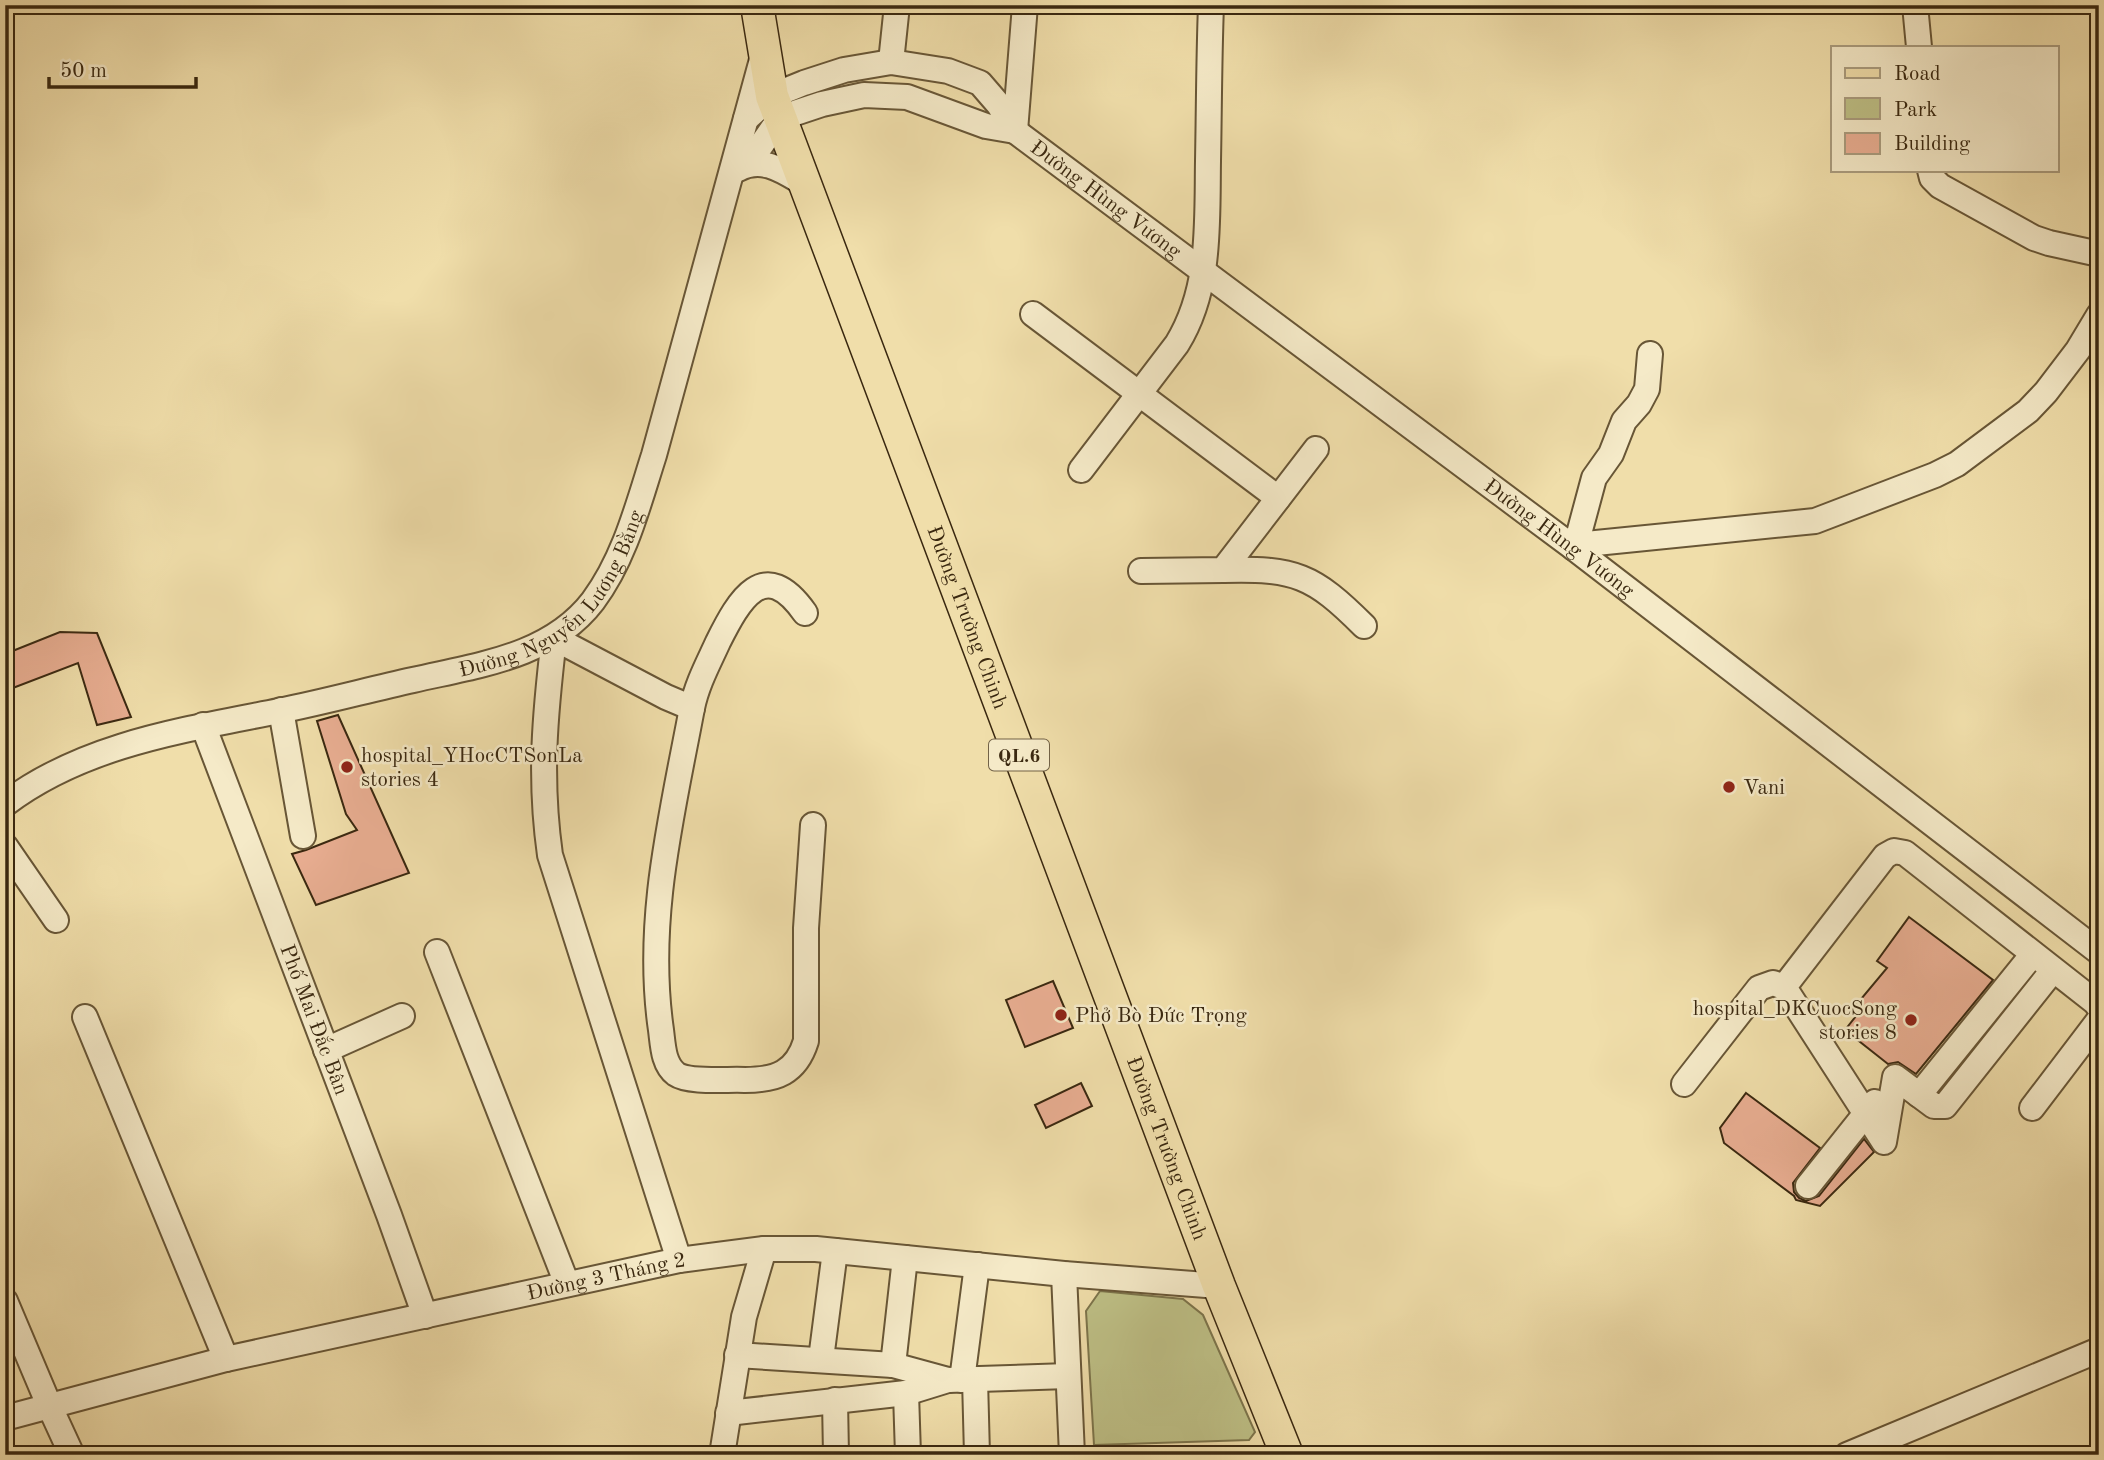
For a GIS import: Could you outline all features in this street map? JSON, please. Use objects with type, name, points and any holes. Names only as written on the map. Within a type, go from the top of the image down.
[{"type":"main road","name":"QL.6","points":[[757,5],[764,51]]},
{"type":"main road","name":"Đường Trường Chinh","points":[[764,51],[776,107],[1219,1286],[1287,1455]]},
{"type":"street","points":[[891,62],[897,5]]},
{"type":"street","points":[[1015,131],[1025,5]]},
{"type":"street","points":[[1081,470],[1189,325],[1196,307],[1207,247],[1211,5]]},
{"type":"street","points":[[1915,5],[1919,46]]},
{"type":"street","name":"Đường Nguyễn Lương Bằng","points":[[5,804],[22,791],[61,770],[112,748],[203,725],[504,659],[554,638],[592,602],[617,561],[654,455],[740,168],[746,119],[764,51]]},
{"type":"street","name":"Đường Hùng Vương","points":[[776,107],[844,70],[891,62],[948,71],[980,83],[1015,131],[1575,546],[2099,952]]},
{"type":"street","name":"Đường Hùng Vương","points":[[776,107],[822,104],[864,95],[907,97],[986,127],[1015,131]]},
{"type":"street","points":[[746,119],[776,107]]},
{"type":"street","points":[[740,168],[776,107]]},
{"type":"street","points":[[740,168],[761,162],[805,184]]},
{"type":"street","points":[[1930,172],[1932,178],[1940,186],[2035,238],[2099,254]]},
{"type":"street","points":[[1032,314],[1278,499]]},
{"type":"street","points":[[1650,354],[1647,389],[1639,404],[1624,421],[1611,454],[1594,478],[1575,546],[1815,521],[1935,475],[1957,464],[2028,411],[2078,350],[2099,314]]},
{"type":"street","points":[[1223,570],[1316,449]]},
{"type":"street","points":[[1141,571],[1254,569],[1290,573],[1335,597],[1364,626]]},
{"type":"street","points":[[805,613],[789,594],[779,588],[758,588],[749,592],[740,601],[726,625],[700,678],[692,708],[660,881],[654,962],[666,1060],[671,1069],[684,1078],[771,1079],[793,1066],[803,1051],[806,1041],[806,928],[813,825]]},
{"type":"street","points":[[679,1260],[550,855],[544,812],[543,771],[544,724],[554,638],[692,708]]},
{"type":"street","points":[[281,710],[303,836]]},
{"type":"street","name":"Phố Mai Đắc Bân","points":[[203,725],[425,1316]]},
{"type":"street","points":[[5,846],[56,920]]},
{"type":"street","points":[[1784,987],[1885,856],[1894,851],[1905,853],[2099,1007]]},
{"type":"street","points":[[1895,1077],[1934,1106],[1947,1104],[2066,928]]},
{"type":"street","points":[[437,951],[567,1284]]},
{"type":"street","points":[[1684,1084],[1759,988],[1773,983],[1784,987],[1884,1142],[1895,1077]]},
{"type":"street","points":[[326,1050],[402,1016]]},
{"type":"street","points":[[85,1017],[226,1359]]},
{"type":"street","points":[[2032,1108],[2099,1020]]},
{"type":"street","points":[[1808,1186],[1895,1077]]},
{"type":"street","points":[[722,1455],[744,1317],[764,1248]]},
{"type":"street","name":"Đường 3 Tháng 2","points":[[5,1418],[226,1359],[679,1260],[764,1248],[835,1251],[1064,1274],[1219,1286]]},
{"type":"street","points":[[821,1359],[835,1251]]},
{"type":"street","points":[[893,1365],[905,1258]]},
{"type":"street","points":[[977,1265],[962,1380],[977,1455]]},
{"type":"street","points":[[1064,1274],[1072,1455]]},
{"type":"street","points":[[5,1301],[72,1455]]},
{"type":"street","points":[[1847,1455],[2099,1350]]},
{"type":"street","points":[[737,1355],[893,1365],[962,1380]]},
{"type":"street","points":[[728,1413],[906,1393],[962,1380],[1068,1376]]},
{"type":"street","points":[[906,1393],[908,1455]]},
{"type":"street","points":[[835,1400],[836,1455]]},
{"type":"green space","points":[[1100,1291],[1183,1299],[1203,1315],[1255,1432],[1249,1440],[1094,1445],[1086,1311]]},
{"type":"building","points":[[60,632],[97,633],[131,717],[97,725],[78,663],[5,691],[5,654]]},
{"type":"building","name":"hospital_YHocCTSonLa stories 4","points":[[338,715],[409,873],[316,905],[292,854],[357,830],[346,814],[317,721]]},
{"type":"building","name":"hospital_DKCuocSong stories 8","points":[[1909,917],[1993,980],[1916,1074],[1898,1062],[1888,1064],[1845,1030],[1860,1011],[1856,1005],[1887,968],[1877,961]]},
{"type":"building","points":[[1053,981],[1073,1028],[1025,1047],[1006,1000]]},
{"type":"building","points":[[1081,1083],[1092,1106],[1046,1128],[1035,1105]]},
{"type":"building","name":"hospital_DKCuocSong stories 8","points":[[1746,1093],[1820,1148],[1793,1183],[1794,1192],[1799,1198],[1806,1201],[1819,1196],[1864,1139],[1874,1152],[1820,1206],[1796,1200],[1724,1143],[1720,1128]]},
{"type":"place","name":"hospital_YHocCTSonLa stories 4","points":[[347,767]]},
{"type":"place","name":"Vani","points":[[1729,787]]},
{"type":"place","name":"Phở Bò Đức Trọng","points":[[1061,1015]]},
{"type":"place","name":"hospital_DKCuocSong stories 8","points":[[1911,1020]]}]
